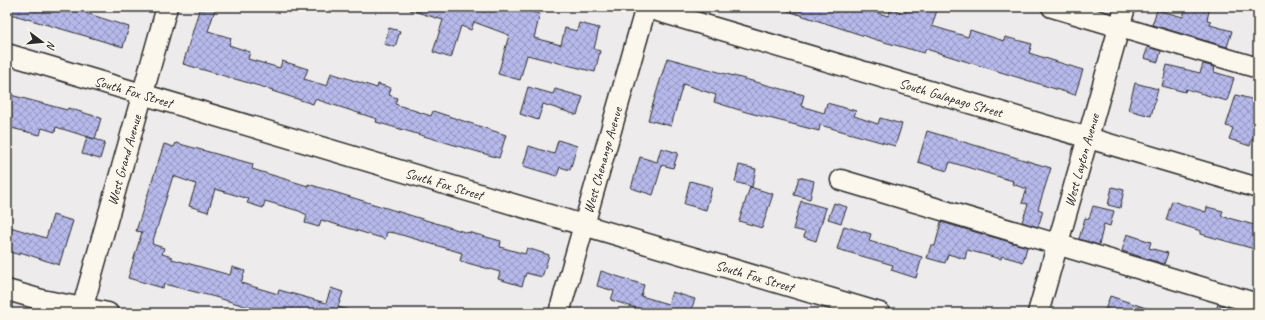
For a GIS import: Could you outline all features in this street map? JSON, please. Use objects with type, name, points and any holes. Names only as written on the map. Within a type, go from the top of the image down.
[{"type":"street","name":"West Grand Avenue","points":[[81,310],[167,7]]},
{"type":"street","name":"South Galapago Street","points":[[645,7],[1258,188]]},
{"type":"street","name":"West Chenango Avenue","points":[[559,313],[645,7]]},
{"type":"street","points":[[1052,7],[1258,68]]},
{"type":"street","name":"West Layton Avenue","points":[[1038,313],[1125,7]]},
{"type":"street","name":"South Fox Street","points":[[7,54],[880,313]]},
{"type":"street","points":[[841,180],[1258,304]]},
{"type":"street","points":[[7,290],[81,310],[108,313]]},
{"type":"building","points":[[7,7],[88,7],[86,13],[129,27],[123,47],[7,13]]},
{"type":"building","points":[[200,7],[216,7],[208,31],[231,38],[229,45],[250,52],[248,59],[280,68],[282,61],[308,69],[304,79],[327,86],[331,73],[377,88],[378,84],[391,88],[389,95],[397,98],[395,104],[431,116],[433,111],[506,135],[499,158],[376,122],[377,119],[315,99],[313,104],[272,91],[273,90],[183,64]]},
{"type":"building","points":[[410,7],[513,7],[540,14],[534,38],[561,45],[565,28],[577,31],[579,23],[599,28],[594,49],[600,51],[595,72],[527,55],[520,80],[498,74],[509,35],[474,22],[471,30],[461,26],[451,58],[433,52],[443,20],[410,10]]},
{"type":"building","points":[[785,7],[859,7],[888,16],[891,9],[905,13],[907,7],[928,7],[937,10],[932,26],[968,37],[970,30],[1004,41],[1005,37],[1032,44],[1029,53],[1083,70],[1075,95],[926,49],[924,53],[877,40],[785,10]]},
{"type":"building","points":[[1186,7],[1210,7],[1207,20],[1211,21],[1210,25],[1232,31],[1227,47],[1152,25],[1157,10],[1183,17]]},
{"type":"building","points":[[389,28],[400,31],[395,47],[384,44]]},
{"type":"building","points":[[1148,47],[1161,51],[1158,62],[1144,58]]},
{"type":"building","points":[[667,58],[804,95],[801,106],[824,113],[827,103],[856,111],[854,116],[878,124],[880,118],[902,124],[895,146],[820,125],[819,131],[746,112],[714,102],[716,95],[683,84],[671,126],[648,120]]},
{"type":"building","points":[[1203,64],[1215,67],[1214,72],[1234,78],[1227,101],[1186,89],[1185,92],[1162,86],[1167,65],[1200,73]]},
{"type":"building","points":[[1135,83],[1158,89],[1151,116],[1128,110]]},
{"type":"building","points":[[528,87],[553,94],[555,89],[583,97],[577,115],[543,104],[538,120],[520,114]]},
{"type":"building","points":[[7,94],[67,110],[68,108],[101,118],[95,139],[56,127],[55,132],[42,128],[40,135],[7,127]]},
{"type":"building","points":[[1236,95],[1258,101],[1258,141],[1252,139],[1250,146],[1229,139],[1233,128],[1226,126]]},
{"type":"building","points":[[927,131],[1051,168],[1038,209],[1043,211],[1038,227],[1022,222],[1028,204],[1022,203],[1027,189],[1012,184],[1013,181],[950,162],[947,171],[918,162]]},
{"type":"building","points":[[87,137],[105,142],[100,159],[82,154]]},
{"type":"building","points":[[558,140],[577,146],[570,170],[560,167],[557,176],[523,166],[529,146],[554,154]]},
{"type":"building","points":[[176,143],[253,164],[252,169],[308,186],[308,184],[468,233],[501,241],[500,247],[525,254],[527,248],[549,255],[542,277],[526,273],[522,286],[498,279],[500,272],[460,261],[462,253],[395,233],[387,232],[385,239],[321,220],[319,227],[305,223],[307,215],[299,211],[265,201],[263,208],[247,203],[249,199],[215,189],[208,212],[189,206],[196,184],[173,176],[152,244],[164,248],[162,254],[172,257],[172,259],[230,275],[232,267],[245,271],[241,283],[278,294],[279,290],[326,303],[331,288],[343,292],[338,307],[348,310],[348,313],[268,313],[164,284],[163,288],[128,278],[142,232],[136,231],[164,144],[174,147]]},
{"type":"building","points":[[661,148],[678,153],[673,168],[662,165],[653,195],[631,188],[640,157],[657,162]]},
{"type":"building","points":[[739,165],[756,169],[752,187],[735,182]]},
{"type":"building","points":[[799,177],[814,181],[810,199],[794,195]]},
{"type":"building","points":[[690,181],[712,187],[706,210],[684,204]]},
{"type":"building","points":[[750,187],[773,194],[762,228],[739,221]]},
{"type":"building","points":[[1112,187],[1124,190],[1120,208],[1108,205]]},
{"type":"building","points":[[801,201],[826,208],[816,241],[804,237],[805,232],[793,229]]},
{"type":"building","points":[[1172,201],[1206,212],[1207,207],[1223,211],[1221,216],[1258,226],[1258,250],[1201,234],[1201,231],[1166,220]]},
{"type":"building","points":[[834,203],[847,207],[841,223],[828,219]]},
{"type":"building","points":[[1093,206],[1114,211],[1110,226],[1104,224],[1099,245],[1079,239],[1085,218],[1089,219]]},
{"type":"building","points":[[53,215],[73,221],[59,265],[20,252],[20,255],[7,251],[7,226],[46,238]]},
{"type":"building","points":[[941,222],[1027,247],[1023,262],[1002,256],[1001,259],[967,250],[965,259],[948,254],[945,263],[927,258],[931,245],[935,246]]},
{"type":"building","points":[[844,226],[871,234],[869,241],[922,257],[916,278],[891,270],[893,265],[837,249]]},
{"type":"building","points":[[1127,234],[1151,242],[1149,248],[1168,253],[1164,264],[1122,251]]},
{"type":"building","points":[[601,271],[644,285],[641,296],[668,304],[672,292],[695,299],[690,313],[651,313],[611,300],[614,291],[597,286]]},
{"type":"building","points":[[1110,296],[1152,310],[1152,313],[1104,313]]},
{"type":"building","points":[[1218,304],[1248,313],[1215,313]]}]
